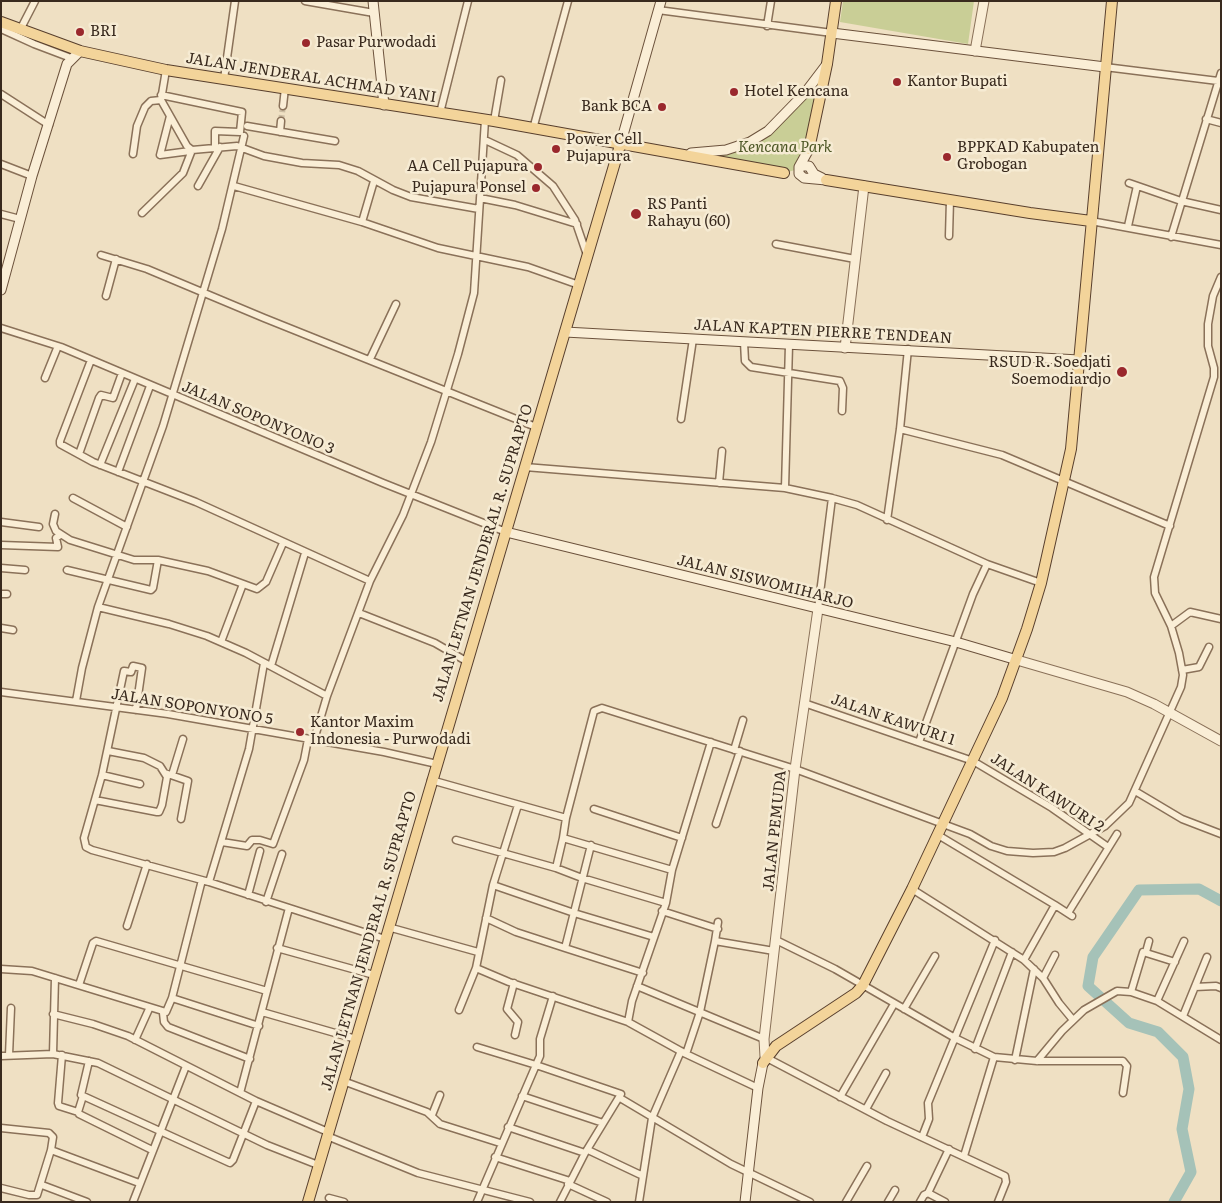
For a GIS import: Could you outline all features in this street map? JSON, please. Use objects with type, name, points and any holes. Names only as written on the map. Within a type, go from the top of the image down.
[{"type":"main road","points":[[373,1],[384,105]]},
{"type":"main road","points":[[803,178],[798,174],[809,150],[827,64],[836,1]]},
{"type":"main road","points":[[976,50],[984,1]]},
{"type":"main road","points":[[764,1060],[786,1038],[845,1001],[863,986],[938,835],[1002,698],[1017,660],[1041,583],[1071,449],[1112,1]]},
{"type":"main road","points":[[621,142],[660,6]]},
{"type":"main road","name":"JALAN JENDERAL ACHMAD YANI","points":[[1,22],[80,51],[166,70],[490,120],[533,129],[621,142],[784,173]]},
{"type":"main road","points":[[832,33],[1105,67]]},
{"type":"main road","points":[[2,285],[32,176],[71,58],[80,51]]},
{"type":"main road","points":[[681,154],[726,150],[750,142],[768,132],[805,93],[827,64]]},
{"type":"main road","name":"JALAN LETNAN JENDERAL R. SUPRAPTO","points":[[308,1202],[466,661],[621,142]]},
{"type":"main road","points":[[803,178],[810,176],[809,150]]},
{"type":"main road","points":[[784,173],[807,165],[826,180]]},
{"type":"main road","points":[[784,173],[803,178],[1091,221]]},
{"type":"main road","points":[[845,348],[864,186]]},
{"type":"main road","name":"JALAN KAPTEN PIERRE TENDEAN","points":[[565,332],[845,348],[908,349],[1080,360]]},
{"type":"main road","name":"JALAN SISWOMIHARJO","points":[[506,532],[956,642],[1127,692],[1221,741]]},
{"type":"main road","name":"JALAN PEMUDA","points":[[745,1202],[758,1088],[764,1060],[764,1038],[795,769],[818,609]]},
{"type":"street","points":[[20,30],[35,1]]},
{"type":"street","points":[[224,79],[235,1]]},
{"type":"street","points":[[306,1],[374,13]]},
{"type":"street","points":[[440,113],[468,1]]},
{"type":"street","points":[[533,129],[568,1]]},
{"type":"street","points":[[767,26],[772,1]]},
{"type":"street","points":[[660,6],[767,26],[832,33]]},
{"type":"street","points":[[1,29],[71,58]]},
{"type":"street","points":[[1105,67],[1218,81]]},
{"type":"street","points":[[166,70],[161,98],[191,150]]},
{"type":"street","points":[[1171,237],[1221,74]]},
{"type":"street","points":[[222,842],[247,846],[252,840],[260,840],[273,844],[370,581],[411,495],[439,420],[474,293],[485,140],[501,80]]},
{"type":"street","points":[[283,106],[285,88]]},
{"type":"street","points":[[1,94],[49,125]]},
{"type":"street","points":[[133,154],[137,126],[145,107],[151,101],[161,98],[242,112],[240,132],[215,131],[218,147],[198,186]]},
{"type":"street","points":[[170,116],[160,155],[237,146],[264,156],[339,165],[358,171],[374,181],[411,197],[479,209]]},
{"type":"street","points":[[1206,119],[1221,123]]},
{"type":"street","points":[[280,132],[281,121]]},
{"type":"street","points":[[247,126],[335,142]]},
{"type":"street","points":[[76,701],[82,668],[106,580],[144,481],[204,292],[234,186],[244,136]]},
{"type":"street","points":[[485,140],[517,155],[554,186],[577,224],[587,256]]},
{"type":"street","points":[[142,213],[183,173],[191,150]]},
{"type":"street","points":[[1,164],[32,176]]},
{"type":"street","points":[[362,222],[374,181]]},
{"type":"street","points":[[1129,183],[1182,201],[1221,210]]},
{"type":"street","points":[[234,186],[362,222],[438,248],[528,268],[579,285]]},
{"type":"street","points":[[1128,226],[1137,186]]},
{"type":"street","points":[[480,198],[515,205],[577,224]]},
{"type":"street","points":[[949,236],[950,200]]},
{"type":"street","points":[[1,214],[20,219]]},
{"type":"street","points":[[1091,221],[1128,226],[1171,237],[1221,245]]},
{"type":"street","points":[[776,244],[855,259]]},
{"type":"street","points":[[101,255],[147,269],[536,427]]},
{"type":"street","points":[[106,296],[116,259]]},
{"type":"street","points":[[556,868],[566,818],[594,711],[598,708],[795,769],[970,834],[998,848],[1033,853],[1054,852],[1090,834],[1121,813],[1135,791],[1180,687],[1182,670],[1171,626],[1155,593],[1154,577],[1214,377],[1214,368],[1208,346],[1208,324],[1213,296],[1221,276]]},
{"type":"street","points":[[370,359],[396,304]]},
{"type":"street","name":"JALAN SOPONYONO 3","points":[[1,328],[58,346],[172,396],[411,495],[506,532]]},
{"type":"street","points":[[681,419],[693,339]]},
{"type":"street","points":[[744,342],[747,365],[840,382],[843,388],[842,410]]},
{"type":"street","points":[[785,488],[789,345]]},
{"type":"street","points":[[45,378],[58,346]]},
{"type":"street","points":[[887,520],[900,429],[908,349]]},
{"type":"street","points":[[91,360],[60,441],[100,465],[196,502],[283,544],[370,581]]},
{"type":"street","points":[[79,454],[99,398],[101,396],[113,398],[122,374]]},
{"type":"street","points":[[100,465],[134,379]]},
{"type":"street","points":[[118,472],[150,386]]},
{"type":"street","points":[[900,429],[1002,455],[1170,526]]},
{"type":"street","points":[[719,483],[722,451]]},
{"type":"street","points":[[525,467],[785,488],[832,498],[857,505],[987,564],[1041,583]]},
{"type":"street","points":[[73,498],[127,527]]},
{"type":"street","points":[[818,609],[832,498]]},
{"type":"street","points":[[55,514],[54,528],[60,535],[134,560],[158,560],[208,571],[257,589],[262,587],[283,544]]},
{"type":"street","points":[[1,522],[39,527]]},
{"type":"street","points":[[1,545],[56,547],[56,538],[60,535]]},
{"type":"street","points":[[271,666],[305,553]]},
{"type":"street","points":[[68,570],[152,590],[158,560]]},
{"type":"street","points":[[919,742],[973,594],[987,564]]},
{"type":"street","points":[[1,568],[25,570]]},
{"type":"street","points":[[221,642],[243,584]]},
{"type":"street","points":[[98,607],[170,624],[221,642],[327,696]]},
{"type":"street","points":[[359,612],[435,643],[466,661]]},
{"type":"street","points":[[1171,626],[1190,612],[1221,619]]},
{"type":"street","points":[[1,628],[13,630]]},
{"type":"street","points":[[1182,670],[1201,666],[1209,646]]},
{"type":"street","points":[[209,882],[253,729],[264,663]]},
{"type":"street","points":[[136,710],[142,668],[133,666],[131,672],[124,671],[108,751],[84,838],[86,846],[92,850],[209,882],[385,939]]},
{"type":"street","name":"JALAN SOPONYONO 5","points":[[1,692],[117,707],[253,729],[437,764]]},
{"type":"street","name":"JALAN KAWURI 1","points":[[804,703],[973,760]]},
{"type":"street","points":[[716,824],[737,750],[743,720]]},
{"type":"street","points":[[95,800],[159,812],[169,774],[183,739]]},
{"type":"street","points":[[628,1022],[637,986],[666,903],[672,870],[711,742]]},
{"type":"street","points":[[108,751],[144,758],[155,763],[169,774],[188,781],[181,819]]},
{"type":"street","name":"JALAN KAWURI 2","points":[[973,760],[1108,847]]},
{"type":"street","points":[[102,775],[140,784]]},
{"type":"street","points":[[431,780],[566,818]]},
{"type":"street","points":[[1135,791],[1182,818],[1221,834]]},
{"type":"street","points":[[459,1010],[476,968],[494,885],[518,805]]},
{"type":"street","points":[[594,809],[682,838]]},
{"type":"street","points":[[938,835],[1070,914],[1117,834]]},
{"type":"street","points":[[563,838],[672,870]]},
{"type":"street","points":[[456,840],[556,868],[582,878],[666,903]]},
{"type":"street","points":[[565,948],[591,845]]},
{"type":"street","points":[[248,895],[260,851]]},
{"type":"street","points":[[266,902],[282,854]]},
{"type":"street","points":[[127,926],[147,864]]},
{"type":"street","points":[[163,1013],[169,1008],[172,998],[202,880]]},
{"type":"street","points":[[494,885],[574,913],[654,937]]},
{"type":"street","points":[[912,889],[1024,960],[1043,978],[1059,1003],[1073,1020]]},
{"type":"street","points":[[1024,960],[1055,905]]},
{"type":"street","points":[[240,1093],[289,908]]},
{"type":"street","points":[[640,1202],[652,1118],[700,1012],[718,926],[662,911]]},
{"type":"street","points":[[486,918],[516,932],[642,973]]},
{"type":"street","points":[[388,927],[478,952]]},
{"type":"street","points":[[715,940],[774,951]]},
{"type":"street","points":[[776,940],[955,1038],[994,1057],[1037,1062],[1120,1060],[1127,1066],[1123,1093]]},
{"type":"street","points":[[922,1137],[929,1119],[928,1103],[994,940]]},
{"type":"street","points":[[79,985],[93,943],[96,941],[267,991]]},
{"type":"street","points":[[1131,992],[1142,953],[1146,952],[1149,941]]},
{"type":"street","points":[[1157,1001],[1184,941]]},
{"type":"street","points":[[277,948],[374,975]]},
{"type":"street","points":[[976,1049],[1012,952]]},
{"type":"street","points":[[1146,952],[1175,962]]},
{"type":"street","points":[[1043,978],[1055,955]]},
{"type":"street","points":[[904,1009],[935,956]]},
{"type":"street","points":[[1183,1016],[1207,957]]},
{"type":"street","points":[[476,968],[628,1022],[683,1052],[758,1088]]},
{"type":"street","points":[[1,969],[32,971],[163,1013]]},
{"type":"street","points":[[1015,1060],[1034,969]]},
{"type":"street","points":[[52,1054],[55,978]]},
{"type":"street","points":[[514,983],[507,1009],[518,1022],[515,1035]]},
{"type":"street","points":[[637,986],[764,1038]]},
{"type":"street","points":[[1195,987],[1216,986],[1221,988]]},
{"type":"street","points":[[1037,1062],[1073,1020],[1084,1010],[1112,992],[1131,992],[1157,1001],[1221,1040]]},
{"type":"street","points":[[477,1202],[500,1143],[540,1056],[540,1039],[553,996]]},
{"type":"street","points":[[172,998],[259,1026]]},
{"type":"street","points":[[840,1097],[894,1004]]},
{"type":"street","points":[[9,1055],[11,1008]]},
{"type":"street","points":[[135,1040],[149,1009]]},
{"type":"street","points":[[262,1012],[356,1039]]},
{"type":"street","points":[[163,1013],[164,1022],[168,1027],[250,1059]]},
{"type":"street","points":[[53,1014],[93,1024],[135,1040],[256,1101],[403,1168],[530,1202]]},
{"type":"street","points":[[478,1047],[620,1092],[620,1098],[586,1151],[560,1202]]},
{"type":"street","points":[[1,1056],[62,1055],[116,1070],[292,1156],[318,1165]]},
{"type":"street","points":[[62,1055],[59,1106],[78,1112],[152,1150]]},
{"type":"street","points":[[964,1156],[994,1057]]},
{"type":"street","points":[[764,1060],[1006,1178],[998,1202]]},
{"type":"street","points":[[78,1112],[83,1096],[81,1094],[89,1061]]},
{"type":"street","points":[[133,1202],[138,1183],[186,1066]]},
{"type":"street","points":[[866,1109],[886,1073]]},
{"type":"street","points":[[343,1081],[427,1112],[440,1124],[500,1143]]},
{"type":"street","points":[[432,1116],[440,1095]]},
{"type":"street","points":[[83,1096],[230,1163],[233,1160],[256,1101]]},
{"type":"street","points":[[522,1096],[603,1123]]},
{"type":"street","points":[[620,1098],[748,1172],[810,1202]]},
{"type":"street","points":[[508,1127],[586,1151],[643,1176]]},
{"type":"street","points":[[1,1128],[49,1133],[53,1137],[52,1150],[42,1185],[37,1195],[33,1196],[1,1188]]},
{"type":"street","points":[[920,1202],[924,1195],[928,1193],[949,1149]]},
{"type":"street","points":[[52,1150],[138,1183]]},
{"type":"street","points":[[495,1158],[569,1182],[607,1202]]},
{"type":"street","points":[[846,1202],[867,1166]]},
{"type":"street","points":[[42,1185],[87,1202]]},
{"type":"street","points":[[888,1202],[895,1190]]},
{"type":"street","points":[[928,1193],[945,1202]]},
{"type":"street","points":[[329,1198],[344,1202]]},
{"type":"green space","points":[[843,1],[974,1],[968,44],[840,22]]},
{"type":"green space","name":"Kencana Park","points":[[826,65],[809,149],[795,170],[784,173],[684,155],[707,154],[768,132]]},
{"type":"waterway","points":[[1174,1202],[1191,1172],[1182,1129],[1189,1089],[1183,1057],[1158,1032],[1129,1023],[1088,986],[1093,957],[1139,890],[1199,889],[1221,901]]},
{"type":"tunnel","points":[[281,121],[283,106]]},
{"type":"place","name":"BRI","points":[[80,32]]},
{"type":"place","name":"Pasar Purwodadi","points":[[306,43]]},
{"type":"place","name":"Kantor Bupati","points":[[897,82]]},
{"type":"place","name":"Hotel Kencana","points":[[734,92]]},
{"type":"place","name":"Bank BCA","points":[[662,107]]},
{"type":"place","name":"Power Cell Pujapura","points":[[556,149]]},
{"type":"place","name":"BPPKAD Kabupaten Grobogan","points":[[947,157]]},
{"type":"place","name":"AA Cell Pujapura","points":[[538,167]]},
{"type":"place","name":"Pujapura Ponsel","points":[[536,188]]},
{"type":"place","name":"RS Panti Rahayu (60)","points":[[636,214]]},
{"type":"place","name":"RSUD R. Soedjati Soemodiardjo","points":[[1122,372]]},
{"type":"place","name":"Kantor Maxim Indonesia - Purwodadi","points":[[300,732]]}]
